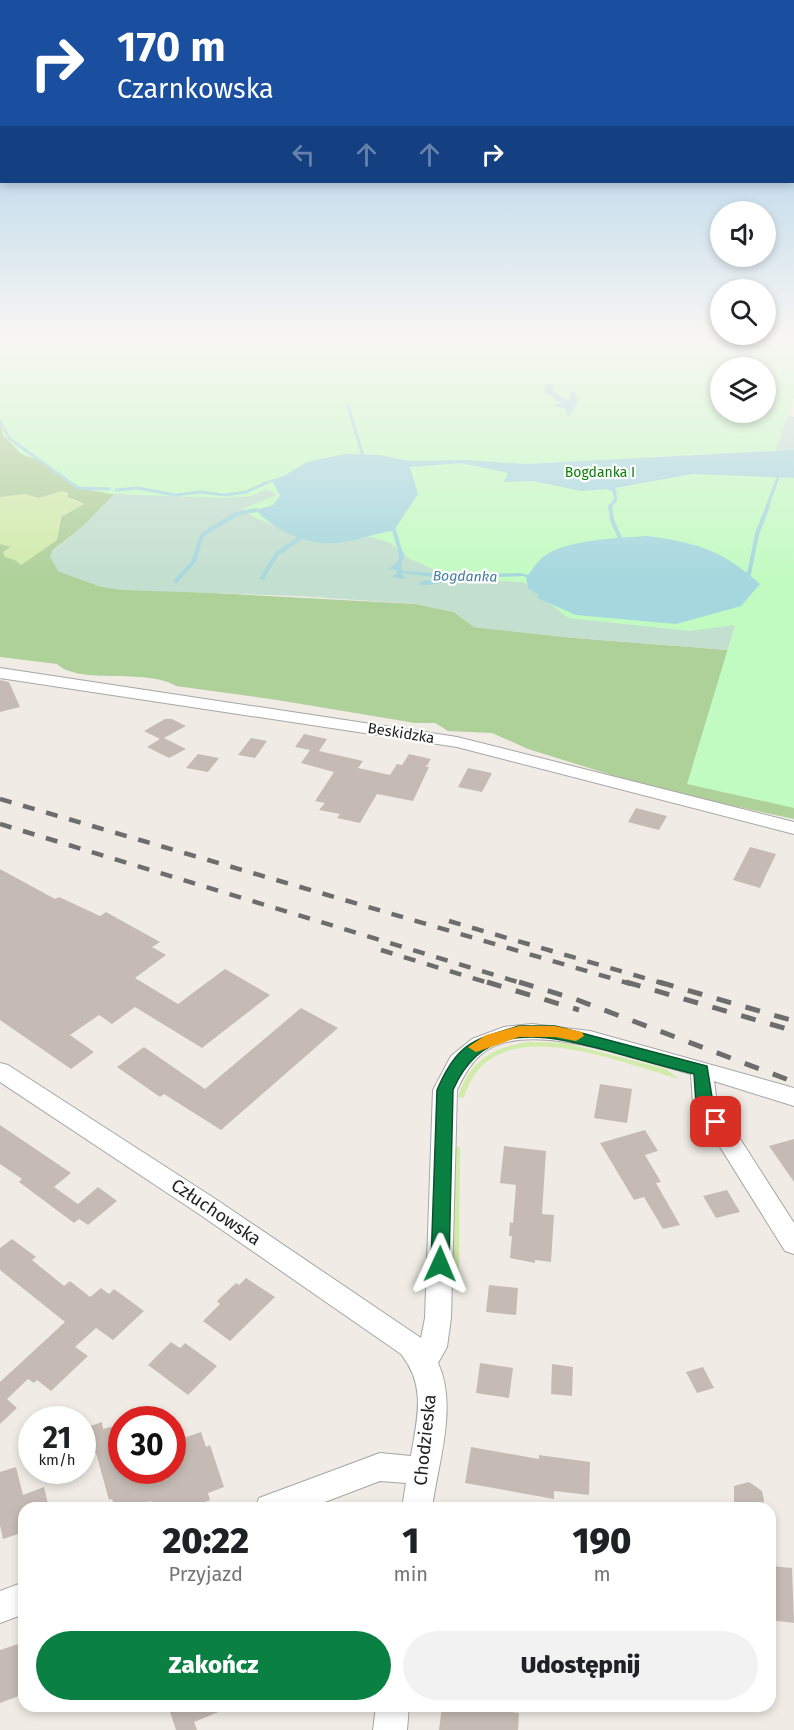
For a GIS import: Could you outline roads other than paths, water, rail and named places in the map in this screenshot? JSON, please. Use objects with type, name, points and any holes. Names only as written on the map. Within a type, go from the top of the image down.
[{"type":"street","name":"Beskidzka","points":[[0,673],[469,745],[794,828]]},
{"type":"street","points":[[424,1362],[433,1347],[438,1318],[445,1090],[462,1058],[470,1050],[491,1039],[519,1032],[537,1031],[600,1042],[794,1097]]},
{"type":"street","points":[[702,1070],[705,1104],[794,1244]]},
{"type":"street","name":"Człuchowska","points":[[0,1071],[370,1316],[411,1346],[424,1362]]},
{"type":"street","name":"Chodzieska","points":[[418,1502],[431,1406],[431,1381],[424,1362]]},
{"type":"street","points":[[286,1502],[380,1467],[422,1471]]},
{"type":"street","points":[[0,1607],[18,1600]]},
{"type":"street","points":[[390,1730],[392,1712]]},
{"type":"water","points":[[794,450],[794,478],[692,474],[615,488],[618,494],[607,489],[581,491],[534,481],[504,482],[508,473],[461,463],[410,467],[418,494],[394,530],[342,542],[313,542],[291,535],[272,524],[256,510],[273,505],[280,496],[273,482],[259,484],[284,476],[307,462],[344,454],[380,455],[408,461],[465,460],[525,464]]},
{"type":"water","points":[[648,536],[695,545],[708,550],[734,563],[760,584],[741,606],[676,624],[576,615],[537,598],[539,595],[528,588],[526,577],[523,576],[450,579],[449,583],[426,585],[418,584],[426,580],[436,581],[437,579],[402,573],[405,579],[393,577],[397,572],[395,569],[387,570],[398,562],[399,552],[404,552],[401,568],[403,571],[459,575],[520,573],[528,575],[543,557],[565,546],[594,540]]},
{"type":"waterway","points":[[352,418],[363,456]]},
{"type":"waterway","name":"Bogdanka","points":[[0,422],[10,439],[78,488],[109,489]]},
{"type":"waterway","name":"Bogdanka","points":[[767,507],[779,475],[794,473]]},
{"type":"waterway","name":"Bogdanka","points":[[116,490],[138,488],[175,495],[200,492],[225,495],[246,492],[266,483]]},
{"type":"waterway","points":[[610,507],[616,499],[614,493]]},
{"type":"waterway","name":"Bogdanka","points":[[743,574],[749,574],[757,534],[768,506]]},
{"type":"waterway","points":[[610,507],[612,520],[620,538]]},
{"type":"waterway","points":[[176,581],[194,561],[202,535],[236,514],[256,510]]},
{"type":"waterway","name":"Bogdanka","points":[[389,529],[394,530],[402,557]]},
{"type":"waterway","points":[[262,578],[277,554],[301,537]]},
{"type":"railway","points":[[0,799],[631,984]]},
{"type":"railway","points":[[0,824],[524,984]]},
{"type":"railway","points":[[449,921],[665,984]]},
{"type":"railway","points":[[381,950],[492,984]]},
{"type":"railway","points":[[487,982],[579,1010]]},
{"type":"railway","points":[[519,982],[575,999],[794,1082]]},
{"type":"railway","points":[[626,982],[794,1031]]},
{"type":"railway","points":[[659,982],[794,1021]]},
{"type":"park label","name":"Bogdanka I","points":[[600,472]]}]
